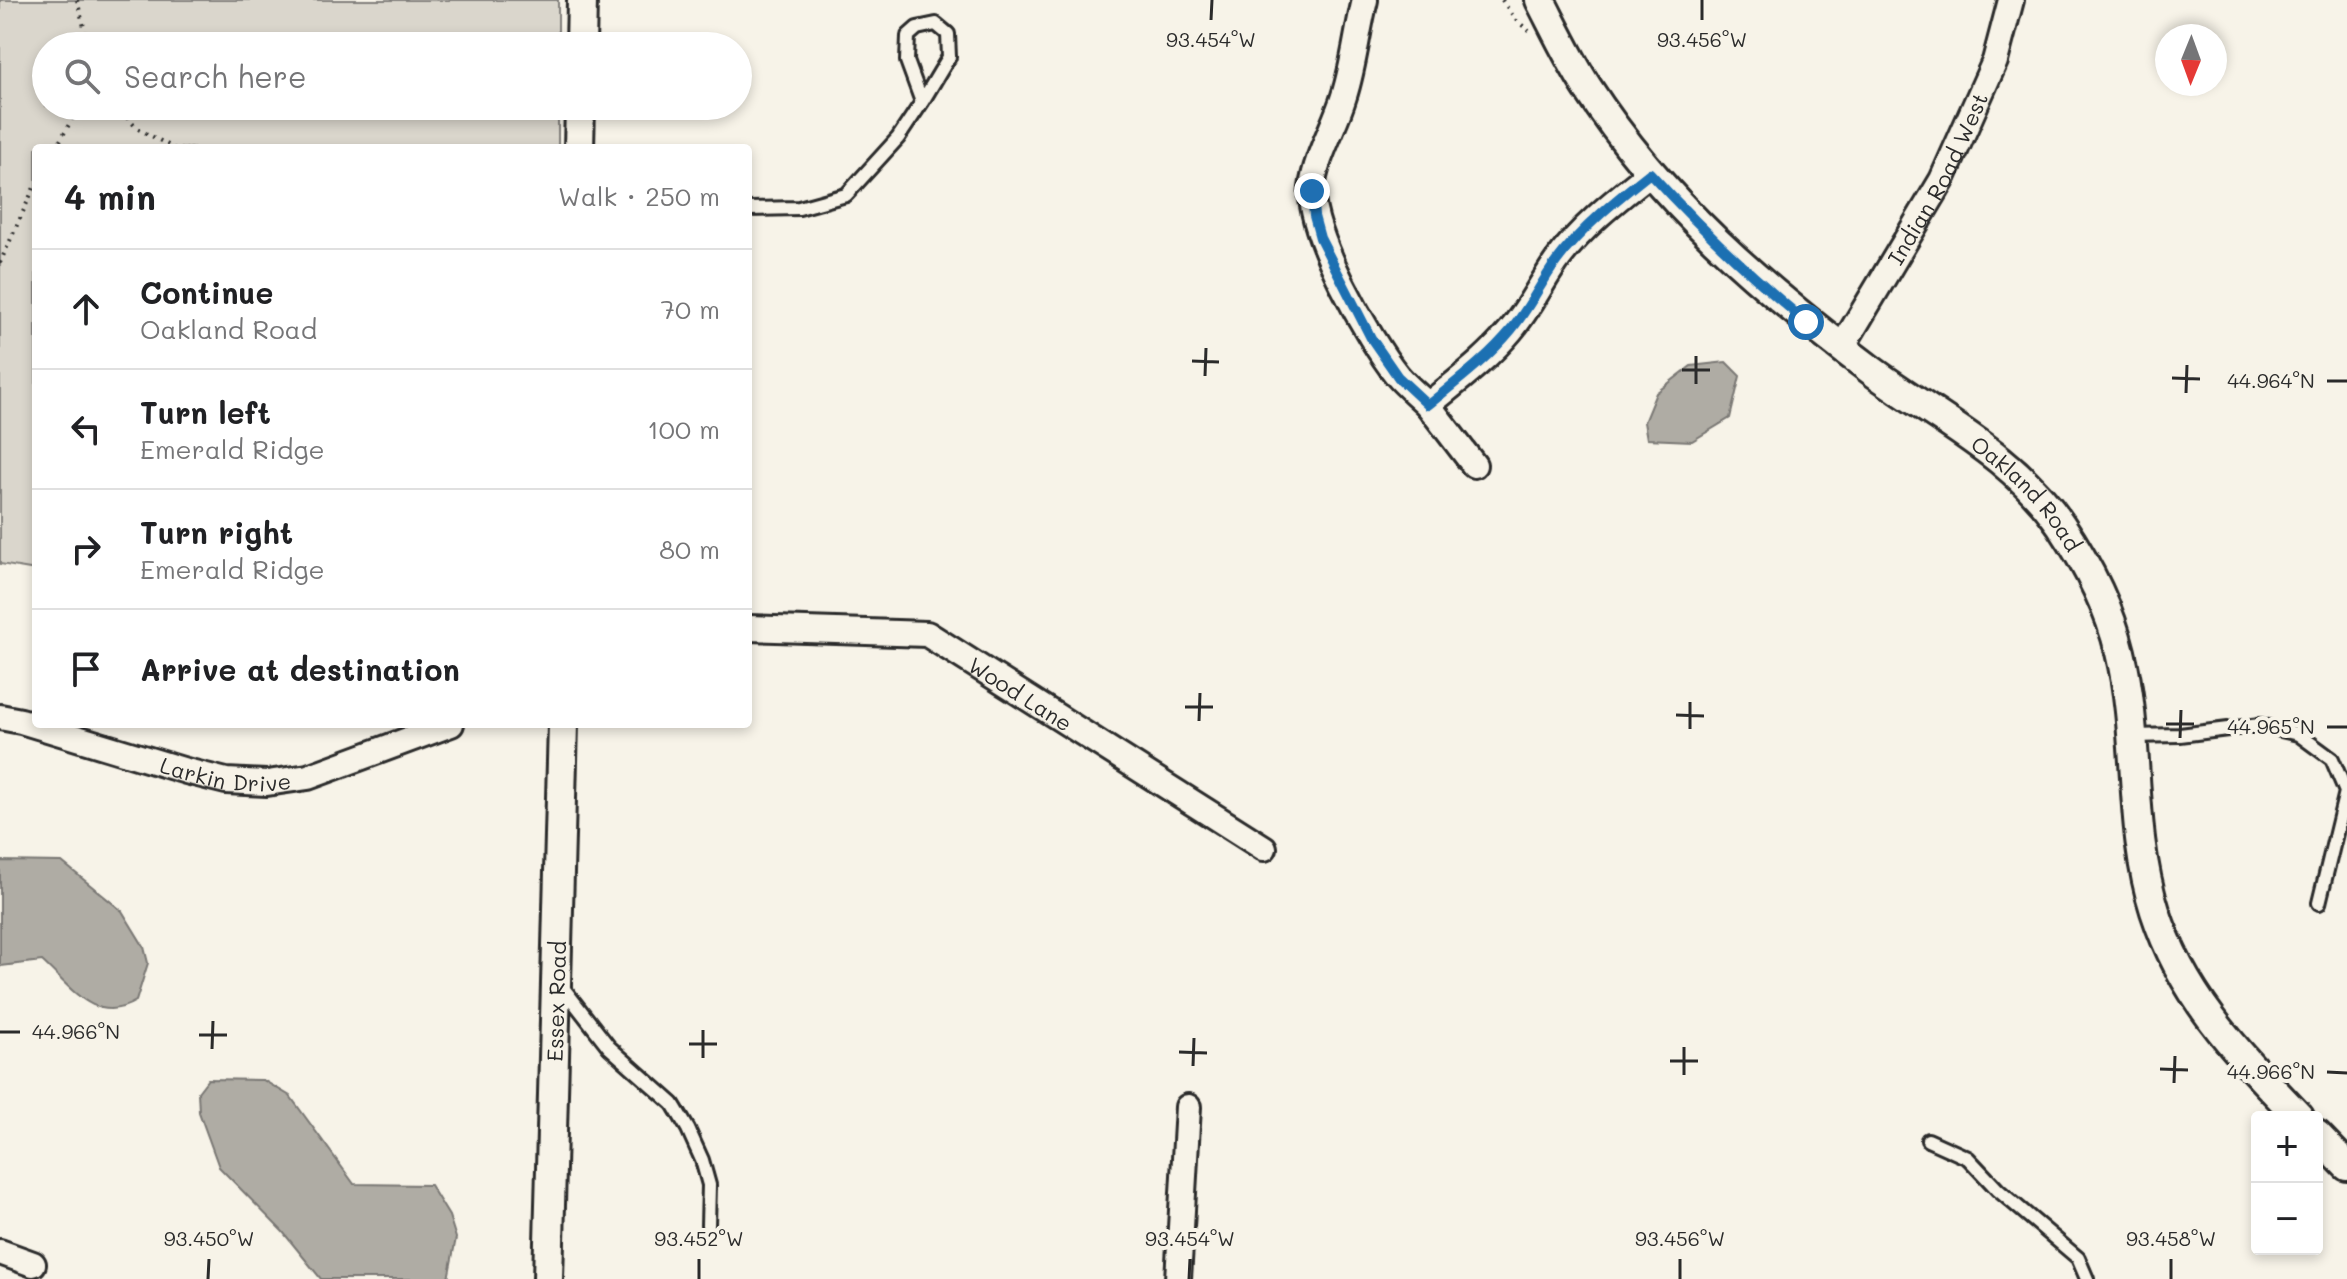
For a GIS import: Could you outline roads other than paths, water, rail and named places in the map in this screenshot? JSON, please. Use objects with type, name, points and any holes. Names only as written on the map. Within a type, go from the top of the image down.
[{"type":"street","points":[[581,32],[582,0]]},
{"type":"street","points":[[1365,0],[1347,86],[1336,123],[1316,167],[1312,191],[1314,216],[1320,238],[1371,338],[1398,377],[1428,405],[1474,465]]},
{"type":"street","name":"Oakland Road","points":[[1540,0],[1587,86],[1650,173],[1700,226],[1755,280],[1874,372],[1997,455],[2047,505],[2081,557],[2107,606],[2121,654],[2142,860],[2156,912],[2198,1003],[2231,1046],[2293,1111]]},
{"type":"street","name":"Indian Road West","points":[[1842,347],[1942,180],[1995,61],[2011,0]]},
{"type":"street","points":[[579,144],[580,120]]},
{"type":"street","points":[[1428,405],[1489,354],[1518,321],[1556,262],[1581,233],[1650,173]]},
{"type":"street","name":"Wood Lane","points":[[752,628],[927,634],[1264,848]]},
{"type":"street","name":"Larkin Drive","points":[[0,717],[32,725]]},
{"type":"street","name":"Larkin Drive","points":[[43,728],[226,781],[267,783],[308,777],[440,728]]},
{"type":"street","name":"Essex Road","points":[[548,1279],[563,728]]},
{"type":"street","points":[[1178,1279],[1188,1107]]},
{"type":"street","points":[[2323,1141],[2347,1166]]},
{"type":"street","points":[[0,1252],[33,1264]]},
{"type":"lane","points":[[752,209],[799,208],[846,195],[898,138],[922,102],[949,57],[948,34],[936,24],[917,28],[908,36],[907,61],[922,102]]},
{"type":"lane","points":[[2131,736],[2180,735],[2260,725],[2298,734],[2332,759],[2346,792],[2319,903]]},
{"type":"lane","points":[[556,979],[609,1047],[673,1104],[702,1160],[709,1185],[708,1225]]},
{"type":"lane","points":[[1928,1140],[1968,1158],[1998,1190],[2078,1258],[2087,1279]]}]
